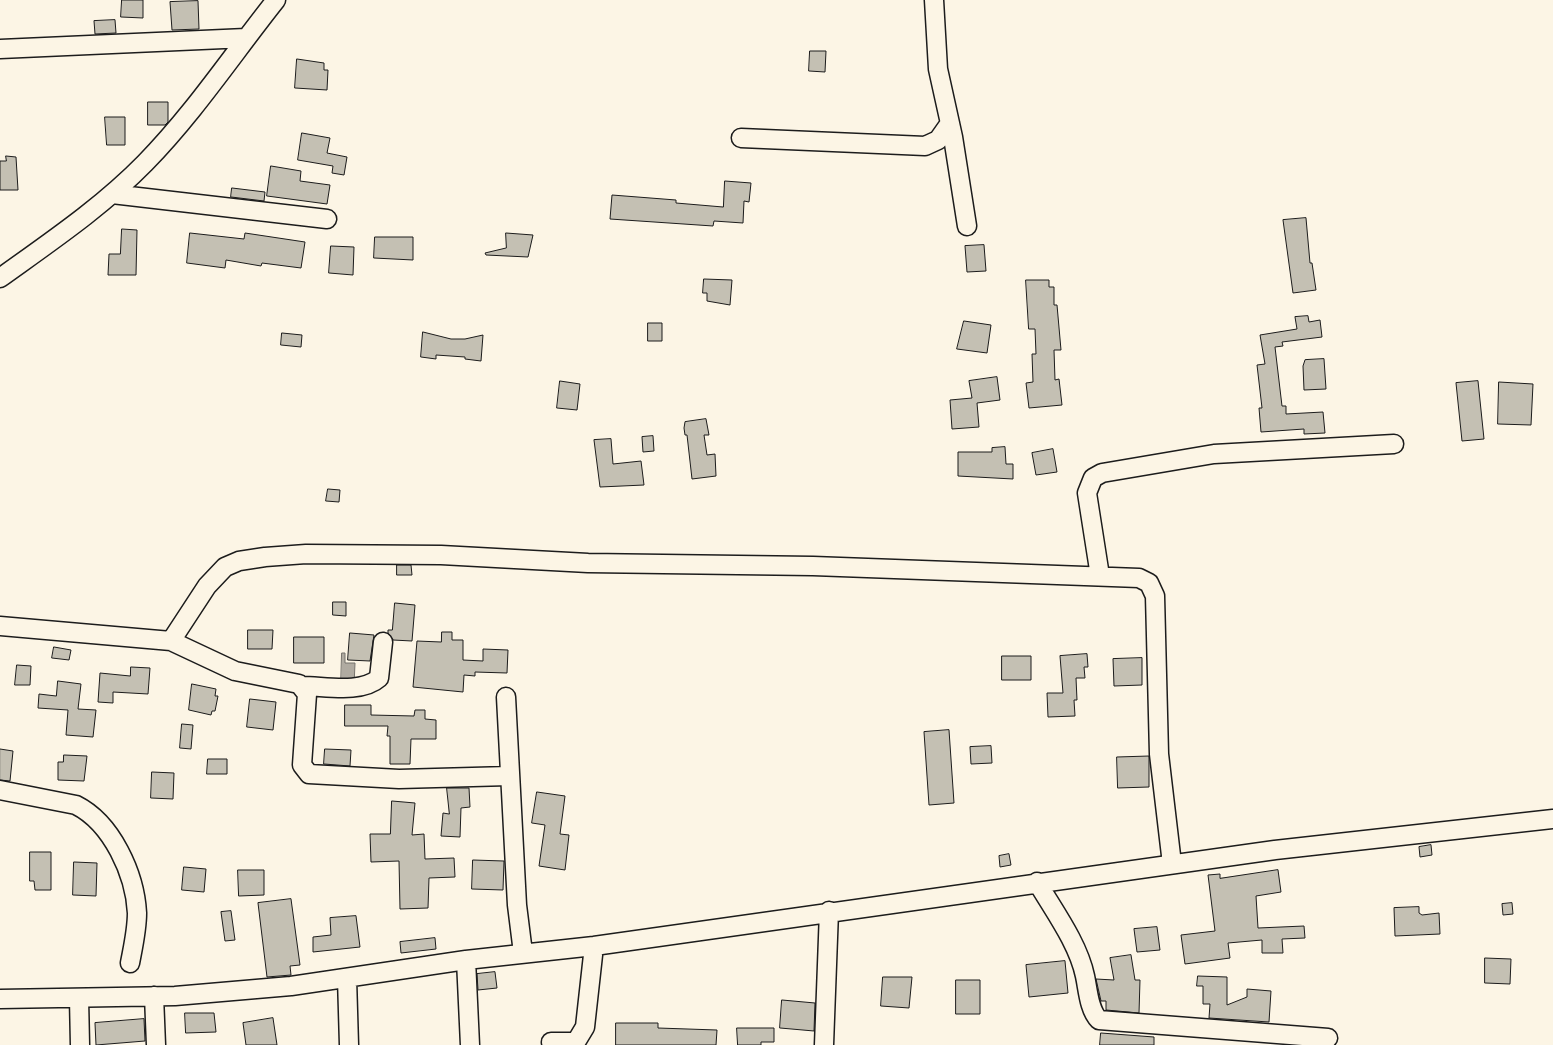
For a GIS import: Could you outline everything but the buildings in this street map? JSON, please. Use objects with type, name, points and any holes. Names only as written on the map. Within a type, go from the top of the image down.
[{"type":"street","points":[[0,278],[68,229],[112,194],[166,140],[276,0]]},
{"type":"street","points":[[934,0],[938,69],[950,123],[967,226]]},
{"type":"street","points":[[0,49],[246,38]]},
{"type":"street","points":[[741,138],[925,146],[938,140],[950,123]]},
{"type":"street","points":[[112,194],[326,219]]},
{"type":"street","points":[[1100,576],[1087,493],[1088,485],[1093,478],[1102,473],[1214,454],[1394,444]]},
{"type":"street","points":[[171,641],[207,586],[225,567],[239,561],[290,555],[441,555],[588,563],[813,566],[1139,578],[1150,583],[1155,596],[1159,754],[1172,864]]},
{"type":"street","points":[[0,626],[171,641],[235,671],[302,686],[357,687],[373,683],[379,678],[383,642]]},
{"type":"street","points":[[302,686],[307,699],[302,764],[309,774],[399,779],[509,776]]},
{"type":"street","points":[[506,697],[517,906],[524,953]]},
{"type":"street","points":[[0,790],[76,805],[88,811],[97,820],[124,864],[133,889],[137,913],[136,936],[130,963]]},
{"type":"street","points":[[0,1000],[235,992],[348,978],[466,960],[594,946],[829,911],[1284,848],[1553,819]]},
{"type":"street","points":[[1037,882],[1075,949],[1084,973],[1093,1011],[1099,1020],[1328,1038]]},
{"type":"street","points":[[824,1045],[829,911]]},
{"type":"street","points":[[551,1042],[576,1042],[585,1027],[594,946]]},
{"type":"street","points":[[466,960],[470,1045]]},
{"type":"street","points":[[348,978],[349,1045]]},
{"type":"street","points":[[154,996],[156,1045]]},
{"type":"street","points":[[79,998],[80,1045]]},
{"type":"shaded area","points":[[342,653],[345,653],[345,663],[355,663],[354,686],[341,685]]}]
